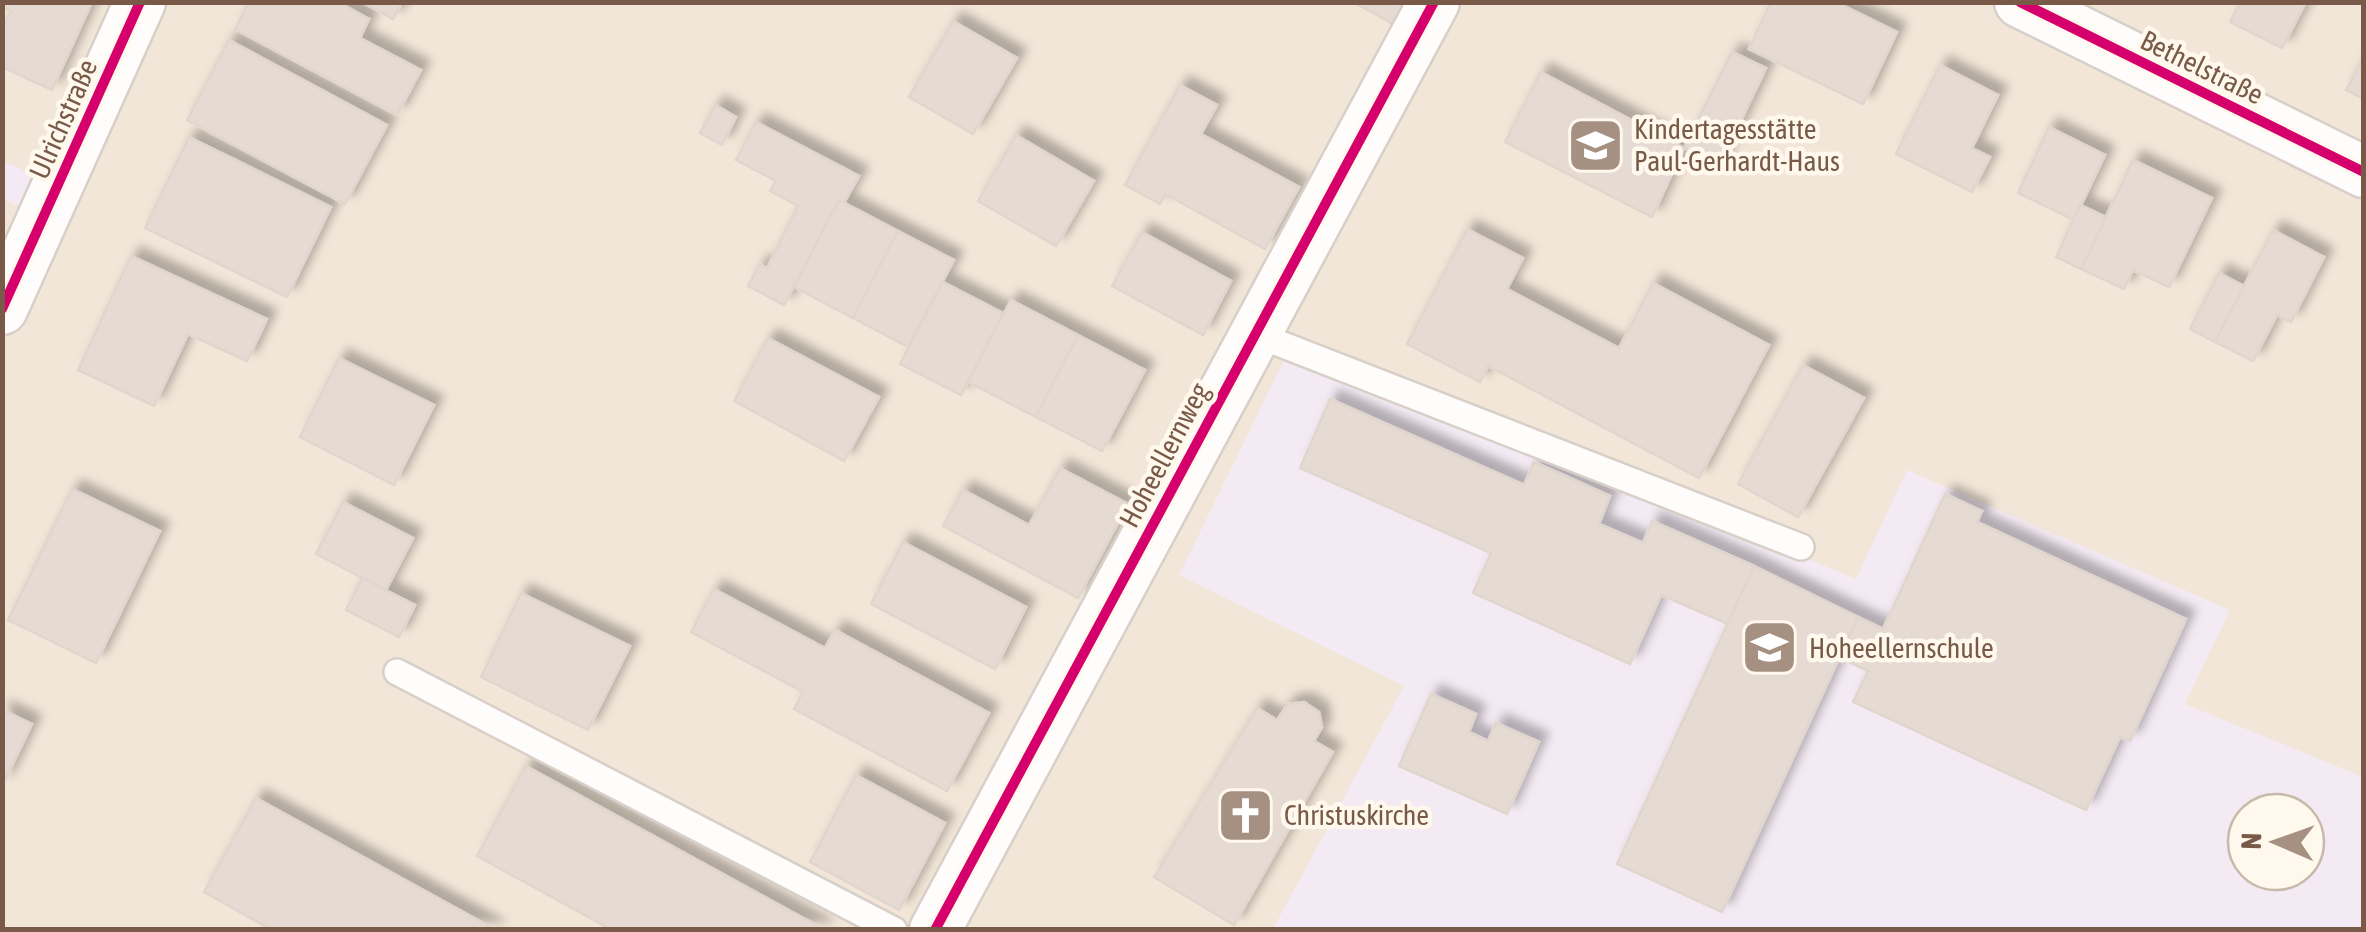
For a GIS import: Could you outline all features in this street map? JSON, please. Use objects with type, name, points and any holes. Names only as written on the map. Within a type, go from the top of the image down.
[{"type":"street","name":"Ulrichstraße","points":[[2,309],[140,2]]},
{"type":"street","name":"Hoheellernweg","points":[[935,930],[1434,2]]},
{"type":"street","name":"Bethelstraße","points":[[2020,2],[2364,172]]},
{"type":"lane","points":[[1255,334],[1801,548]]},
{"type":"lane","points":[[396,672],[894,930]]},
{"type":"shaded area","points":[[2,3],[2363,3],[2363,929],[3,929]]},
{"type":"shaded area","points":[[3,161],[43,179],[32,212],[3,199]]},
{"type":"shaded area","name":"Hoheellernschule","points":[[1293,342],[1856,579],[1907,470],[2230,610],[2185,704],[2363,777],[2363,929],[1273,929],[1404,686],[1179,575]]},
{"type":"building","points":[[2,2],[92,2],[52,90],[2,67],[2,29],[11,11],[2,7]]},
{"type":"building","points":[[249,2],[338,2],[369,19],[360,38],[421,70],[397,115],[235,29]]},
{"type":"building","points":[[362,2],[402,2],[393,19]]},
{"type":"building","points":[[1353,2],[1407,2],[1395,25]]},
{"type":"building","points":[[1771,2],[1836,2],[1897,32],[1863,104],[1749,49]]},
{"type":"building","points":[[2240,2],[2306,2],[2282,48],[2230,22]]},
{"type":"building","points":[[953,21],[1017,58],[973,134],[909,97]]},
{"type":"building","points":[[229,40],[387,125],[345,204],[187,120]]},
{"type":"building","points":[[1732,52],[1766,68],[1720,165],[1684,148]]},
{"type":"building","points":[[2364,57],[2364,99],[2346,90]]},
{"type":"building","points":[[1940,65],[1998,95],[1972,148],[1990,157],[1972,192],[1896,154]]},
{"type":"building","name":"Kindertagesstätte Paul-Gerhardt-Haus","points":[[1541,72],[1684,148],[1652,217],[1505,142]]},
{"type":"building","points":[[1180,85],[1217,105],[1201,134],[1299,187],[1265,249],[1165,194],[1160,204],[1125,185]]},
{"type":"building","points":[[715,105],[736,117],[722,145],[700,133]]},
{"type":"building","points":[[756,122],[859,176],[844,203],[839,200],[784,305],[748,286],[760,264],[767,268],[798,206],[770,191],[776,181],[736,160]]},
{"type":"building","points":[[2049,127],[2105,155],[2074,220],[2018,193]]},
{"type":"building","points":[[1016,135],[1094,181],[1056,246],[978,201]]},
{"type":"building","points":[[189,137],[331,207],[287,297],[145,228]]},
{"type":"building","points":[[2133,160],[2212,198],[2169,287],[2133,270],[2124,289],[2081,269]]},
{"type":"building","points":[[839,200],[898,231],[853,318],[794,287]]},
{"type":"building","points":[[2080,205],[2106,217],[2081,269],[2056,257]]},
{"type":"building","points":[[1467,229],[1523,258],[1507,289],[1619,348],[1653,283],[1769,345],[1699,478],[1488,366],[1480,382],[1407,344]]},
{"type":"building","points":[[2273,230],[2324,257],[2291,322],[2277,315],[2253,361],[2215,342]]},
{"type":"building","points":[[898,231],[954,260],[908,347],[853,318]]},
{"type":"building","points":[[1142,232],[1231,281],[1203,335],[1112,286]]},
{"type":"building","points":[[131,256],[267,319],[247,361],[188,334],[154,406],[78,370]]},
{"type":"building","points":[[2219,273],[2244,286],[2215,342],[2190,329]]},
{"type":"building","points":[[943,282],[1003,313],[961,395],[900,364]]},
{"type":"building","points":[[1011,300],[1078,335],[1036,417],[968,382]]},
{"type":"building","points":[[1078,335],[1145,370],[1102,451],[1036,417]]},
{"type":"building","points":[[768,338],[879,397],[844,461],[734,401]]},
{"type":"building","points":[[339,358],[434,405],[394,485],[300,437]]},
{"type":"building","points":[[1803,365],[1864,398],[1798,517],[1738,484]]},
{"type":"building","points":[[1330,399],[1524,485],[1534,462],[1610,496],[1599,524],[1643,543],[1652,521],[1754,566],[1728,624],[1661,595],[1630,664],[1473,593],[1491,553],[1300,468]]},
{"type":"building","points":[[1060,468],[1128,504],[1078,598],[943,526],[963,490],[1029,525]]},
{"type":"building","points":[[72,489],[160,531],[96,663],[8,620]]},
{"type":"building","points":[[1945,494],[1982,511],[1977,522],[2186,619],[2130,741],[2120,737],[2086,810],[1853,702],[1868,671],[1840,658],[1858,617],[1883,629]]},
{"type":"building","points":[[343,502],[413,538],[386,590],[316,554]]},
{"type":"building","points":[[903,542],[1026,607],[995,669],[871,604]]},
{"type":"building","points":[[1754,566],[1858,617],[1722,912],[1617,864]]},
{"type":"building","points":[[362,578],[415,605],[399,637],[346,610]]},
{"type":"building","points":[[714,589],[825,648],[835,630],[989,713],[947,791],[794,709],[803,692],[691,632]]},
{"type":"building","points":[[521,593],[630,646],[588,730],[481,677]]},
{"type":"building","points":[[1431,694],[1476,714],[1469,732],[1488,741],[1496,723],[1539,742],[1507,814],[1399,766]]},
{"type":"building","name":"Christuskirche","points":[[1304,702],[1319,712],[1322,727],[1314,741],[1333,752],[1234,925],[1154,877],[1257,708],[1277,720],[1288,704]]},
{"type":"building","points":[[2,710],[32,724],[2,786]]},
{"type":"building","points":[[526,766],[825,930],[612,930],[477,856]]},
{"type":"building","points":[[856,775],[945,823],[899,910],[810,862]]},
{"type":"building","points":[[256,798],[496,930],[272,930],[204,892]]},
{"type":"cycle path","points":[[2,309],[140,2]]},
{"type":"cycle path","points":[[935,930],[1434,2]]},
{"type":"cycle path","points":[[2020,2],[2364,172]]},
{"type":"place","name":"Kindertagesstätte Paul-Gerhardt-Haus","points":[[1595,145]]},
{"type":"place","name":"Hoheellernschule","points":[[1770,648]]},
{"type":"place","name":"Christuskirche","points":[[1245,815]]}]
